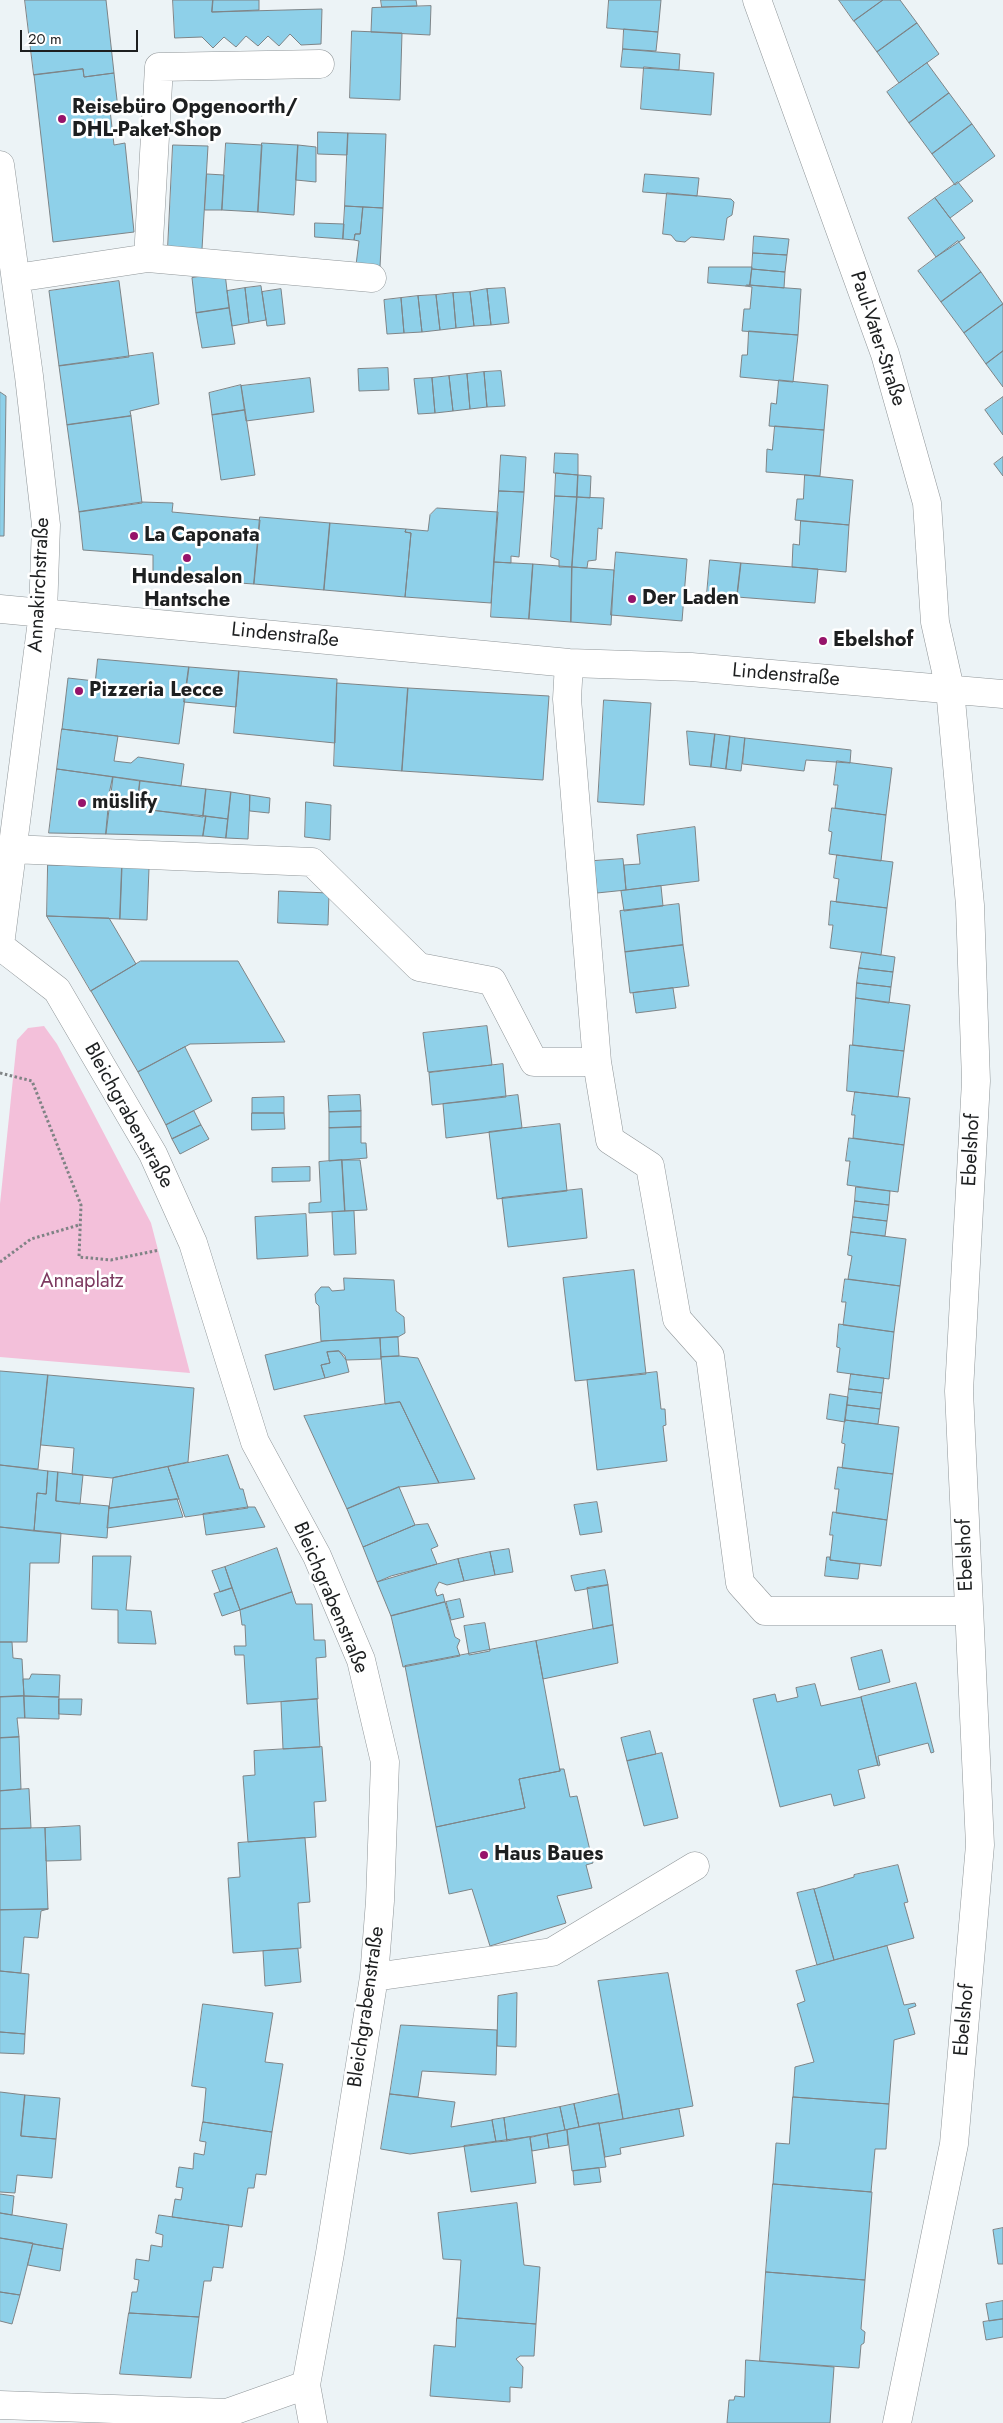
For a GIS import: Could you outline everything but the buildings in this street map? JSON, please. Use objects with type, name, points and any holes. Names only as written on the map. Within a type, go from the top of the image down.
[{"type":"street","name":"Paul-Vater-Straße","points":[[757,0],[885,354],[927,503],[935,622],[950,689]]},
{"type":"street","points":[[148,258],[159,67],[320,64]]},
{"type":"street","name":"Annakirchstraße","points":[[0,165],[16,278],[46,526],[43,613],[0,945]]},
{"type":"street","points":[[16,278],[148,258],[372,278]]},
{"type":"street","name":"Lindenstraße","points":[[0,609],[569,663],[691,668],[1003,694]]},
{"type":"street","points":[[11,849],[312,862],[419,967],[492,981],[534,1062],[597,1062],[567,699],[569,663]]},
{"type":"street","name":"Ebelshof","points":[[897,2423],[954,2144],[980,1845],[959,1391],[976,1081],[970,905],[950,689]]},
{"type":"street","name":"Bleichgrabenstraße","points":[[0,945],[57,990],[153,1154],[192,1243],[255,1442],[317,1556],[361,1660],[385,1762],[380,1901],[374,1977],[330,2253],[306,2385],[313,2423]]},
{"type":"street","name":"Ebelshof","points":[[597,1062],[610,1140],[650,1166],[677,1318],[710,1356],[740,1583],[765,1611],[969,1611]]},
{"type":"street","points":[[374,1977],[552,1952],[695,1866]]},
{"type":"street","points":[[0,2405],[226,2413],[306,2385]]},
{"type":"path","points":[[0,1073],[32,1081],[81,1205],[79,1257],[111,1260],[192,1243]]},
{"type":"path","points":[[0,1262],[31,1239],[80,1225]]},
{"type":"green space","name":"Annaplatz","points":[[44,1026],[57,1044],[151,1223],[190,1373],[0,1357],[0,1204],[17,1040],[28,1028]]},
{"type":"place","name":"Reisebüro Opgenoorth/ DHL-Paket-Shop","points":[[62,119]]},
{"type":"place","name":"La Caponata","points":[[134,536]]},
{"type":"place","name":"Hundesalon Hantsche","points":[[187,558]]},
{"type":"place","name":"Der Laden","points":[[632,599]]},
{"type":"place","name":"Ebelshof","points":[[823,641]]},
{"type":"place","name":"Pizzeria Lecce","points":[[79,691]]},
{"type":"place","name":"müslify","points":[[82,803]]},
{"type":"place","name":"Haus Baues","points":[[484,1855]]}]
